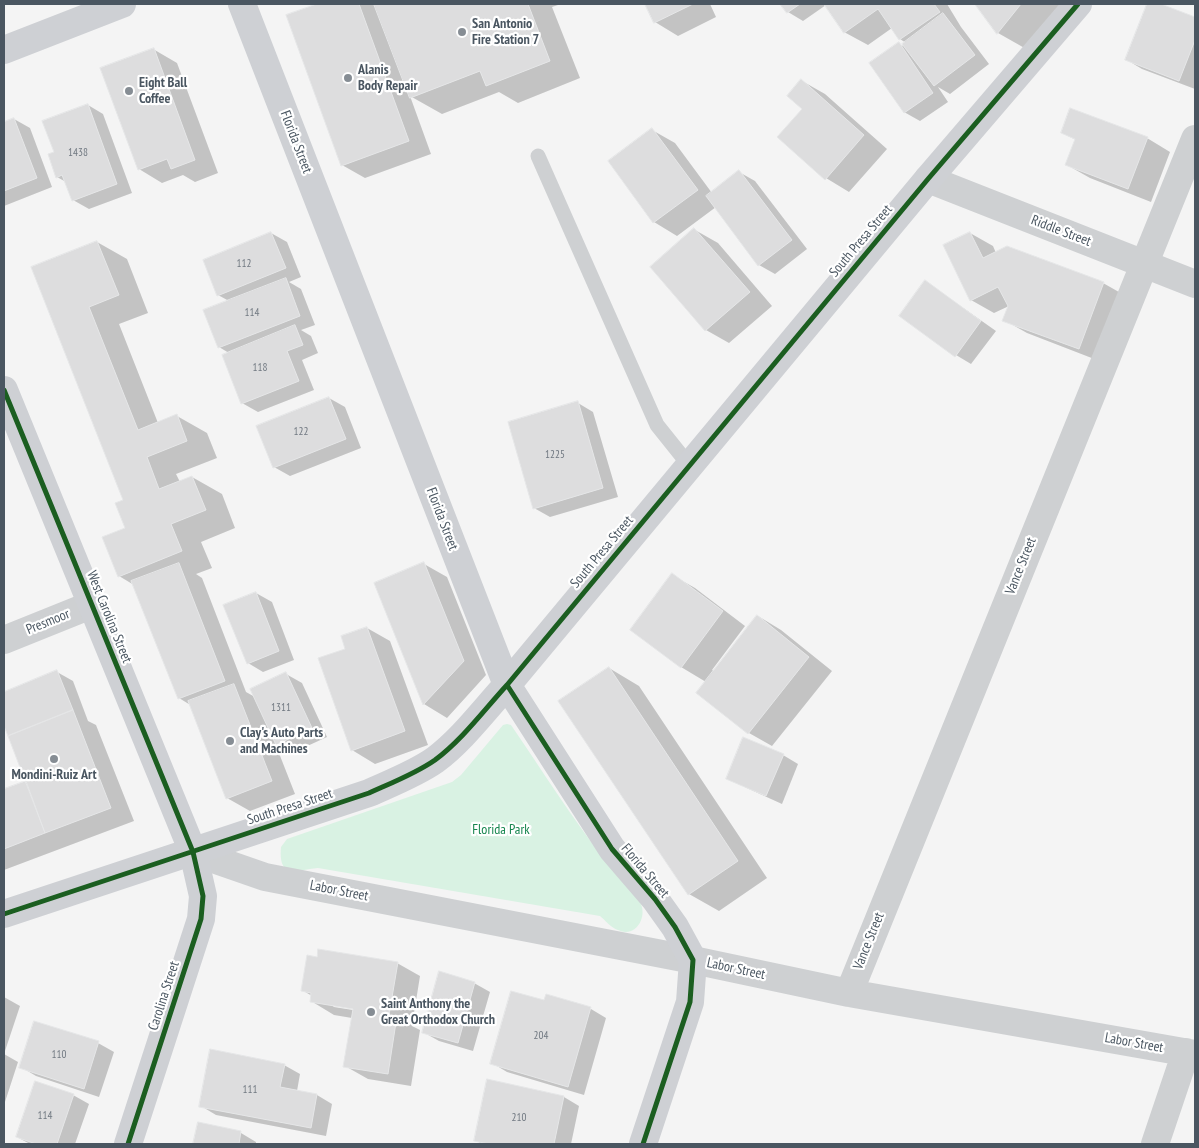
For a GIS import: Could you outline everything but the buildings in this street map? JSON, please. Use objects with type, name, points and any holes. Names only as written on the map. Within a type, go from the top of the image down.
[{"type":"street","points":[[4,50],[122,4]]},
{"type":"street","name":"Florida Street","points":[[242,4],[507,685],[612,849],[655,899],[675,927],[693,960]]},
{"type":"street","name":"South Presa Street","points":[[4,914],[369,793],[406,776],[434,760],[457,740],[507,685],[928,179],[1078,4]]},
{"type":"street","name":"Vance Street","points":[[848,993],[1195,139]]},
{"type":"street","name":"Riddle Street","points":[[928,179],[960,193],[1144,262],[1195,284]]},
{"type":"street","name":"West Carolina Street","points":[[4,390],[193,852]]},
{"type":"street","name":"Presmoor","points":[[4,640],[91,605]]},
{"type":"street","name":"Labor Street","points":[[193,852],[265,877],[693,960],[848,993],[1190,1053]]},
{"type":"street","name":"Carolina Street","points":[[128,1144],[201,919],[203,896],[193,852]]},
{"type":"street","points":[[643,1144],[690,1002],[693,960]]},
{"type":"street","points":[[1156,1144],[1190,1053]]},
{"type":"lane","points":[[538,156],[657,425],[690,465]]},
{"type":"green space","name":"Florida Park","points":[[503,725],[511,725],[592,844],[630,887],[638,899],[641,904],[642,916],[638,926],[634,929],[624,932],[615,929],[600,916],[318,868],[296,871],[286,869],[281,857],[281,847],[287,839],[452,782],[461,775]]},
{"type":"cycle path","points":[[4,914],[369,793],[419,770],[445,752],[464,734],[507,685],[928,179],[1078,4]]},
{"type":"cycle path","points":[[4,390],[193,852],[203,896],[201,919],[128,1144]]},
{"type":"cycle path","points":[[507,685],[612,849],[655,899],[675,927],[693,960],[690,1002],[643,1144]]},
{"type":"place","name":"San Antonio Fire Station 7","points":[[462,32]]},
{"type":"place","name":"Alanis Body Repair","points":[[348,78]]},
{"type":"place","name":"Eight Ball Coffee","points":[[129,91]]},
{"type":"place","name":"Clay's Auto Parts and Machines","points":[[230,741]]},
{"type":"place","name":"Mondini-Ruiz Art","points":[[54,759]]},
{"type":"place","name":"Saint Anthony the Great Orthodox Church","points":[[371,1012]]}]
